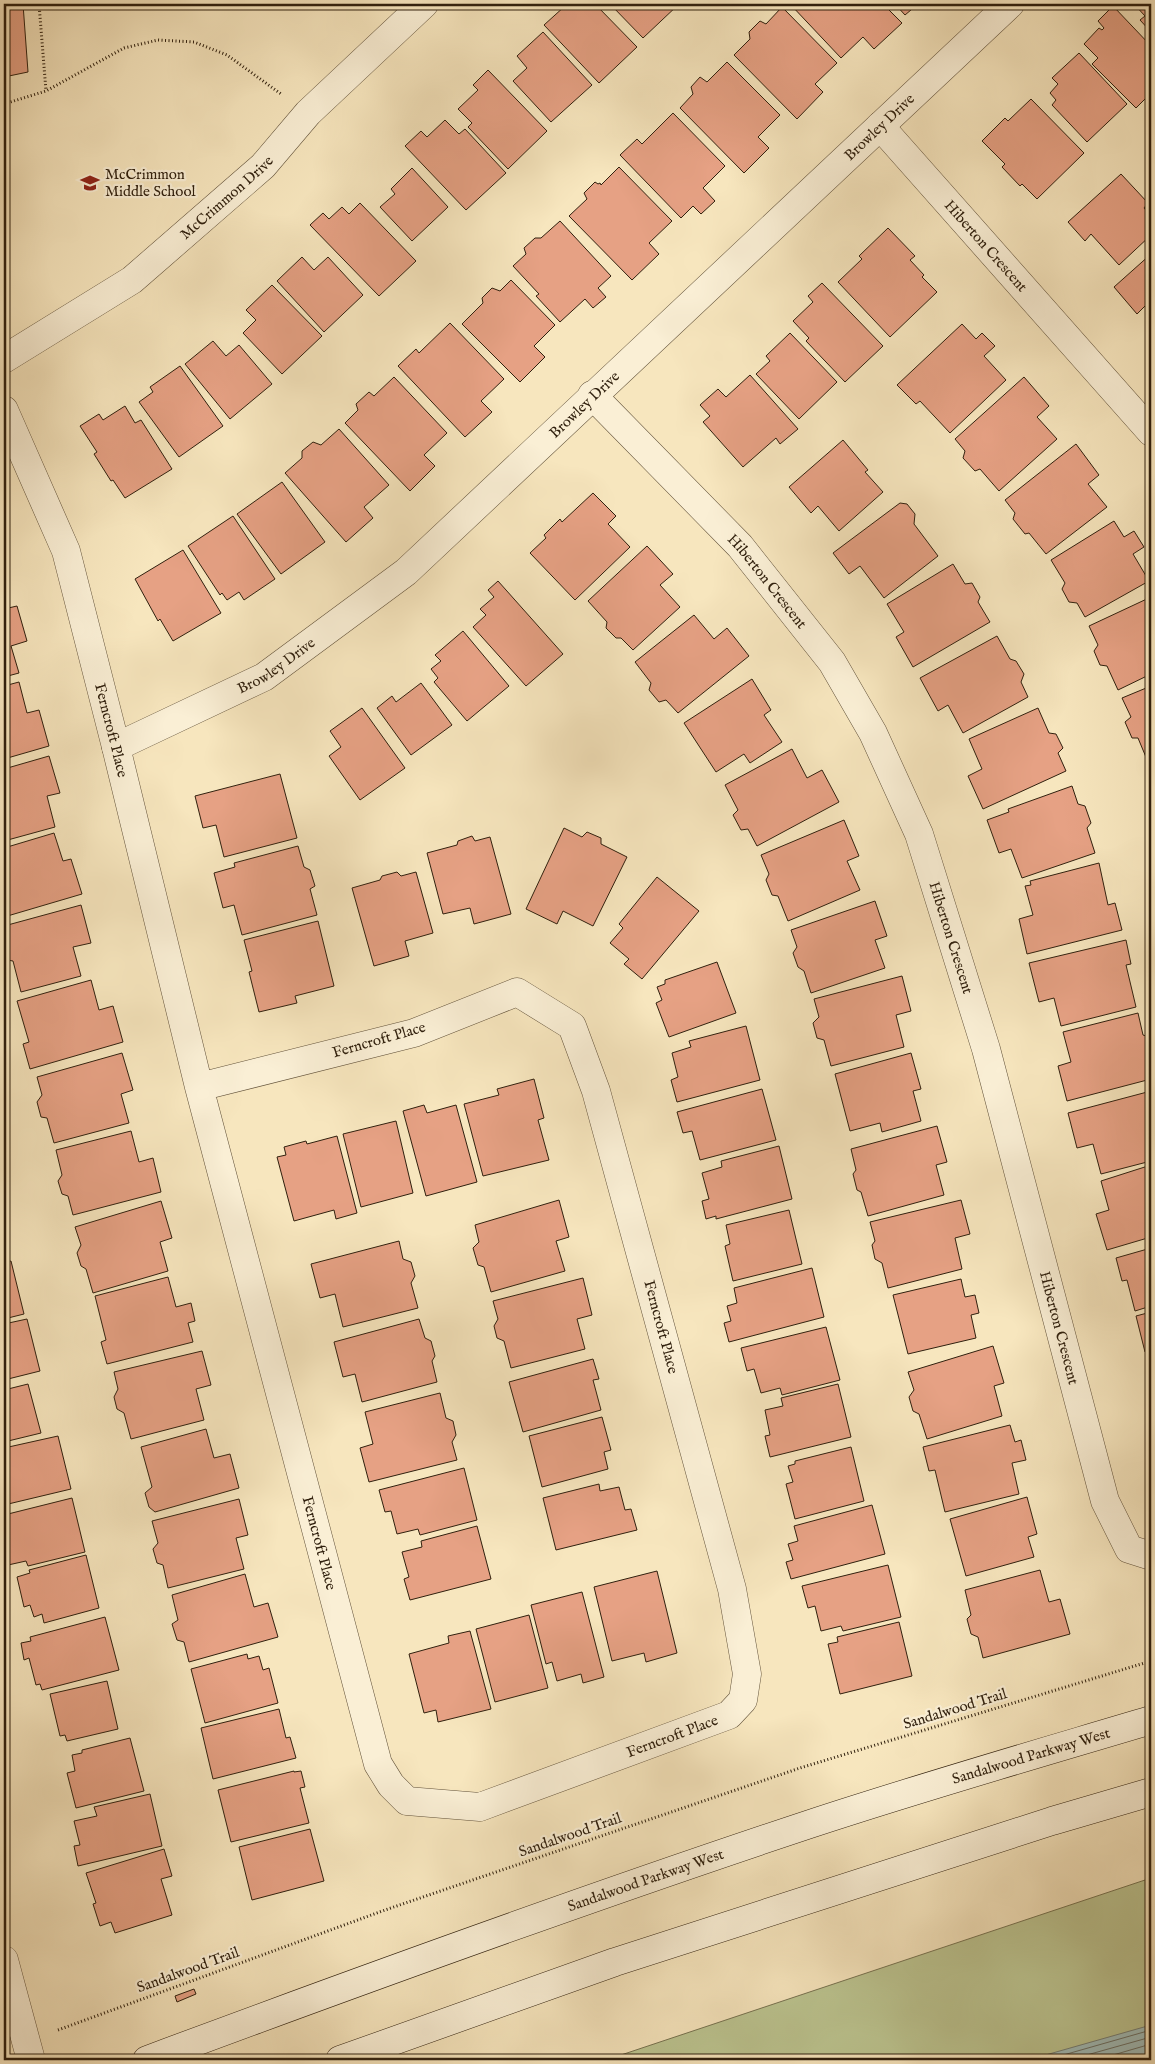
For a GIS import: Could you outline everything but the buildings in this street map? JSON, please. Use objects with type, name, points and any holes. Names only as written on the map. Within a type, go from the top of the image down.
[{"type":"street","name":"McCrimmon Drive","points":[[4,359],[132,280],[263,166],[308,113],[424,4]]},
{"type":"street","name":"Browley Drive","points":[[116,747],[264,678],[406,572],[592,395],[1010,4]]},
{"type":"street","name":"Hiberton Crescent","points":[[880,126],[1151,432]]},
{"type":"street","name":"Hiberton Crescent","points":[[592,395],[740,546],[832,662],[873,733],[919,834],[986,1049],[1105,1501],[1129,1549],[1151,1556]]},
{"type":"street","name":"Ferncroft Place","points":[[4,410],[66,551],[199,1087],[378,1764],[391,1785],[406,1801],[480,1807],[729,1715],[743,1700],[746,1674],[732,1589],[596,1090],[572,1026],[516,992],[414,1033],[199,1087]]},
{"type":"street","name":"Sandalwood Parkway West","points":[[147,2060],[408,1962],[613,1890],[813,1823],[1151,1720]]},
{"type":"street","points":[[340,2060],[615,1962],[1042,1824],[1151,1792]]},
{"type":"street","points":[[4,1960],[29,2051]]},
{"type":"path","points":[[39,4],[46,91]]},
{"type":"path","points":[[4,104],[46,91],[124,48],[158,40],[194,42],[227,55],[308,113]]},
{"type":"path","name":"Sandalwood Trail","points":[[29,2051],[79,2021],[385,1910],[800,1768],[1151,1661]]},
{"type":"green space","points":[[1151,1878],[1151,2060],[606,2060]]},
{"type":"water","points":[[1151,2025],[1151,2060],[1028,2060]]},
{"type":"place","name":"McCrimmon Middle School","points":[[90,183]]}]
